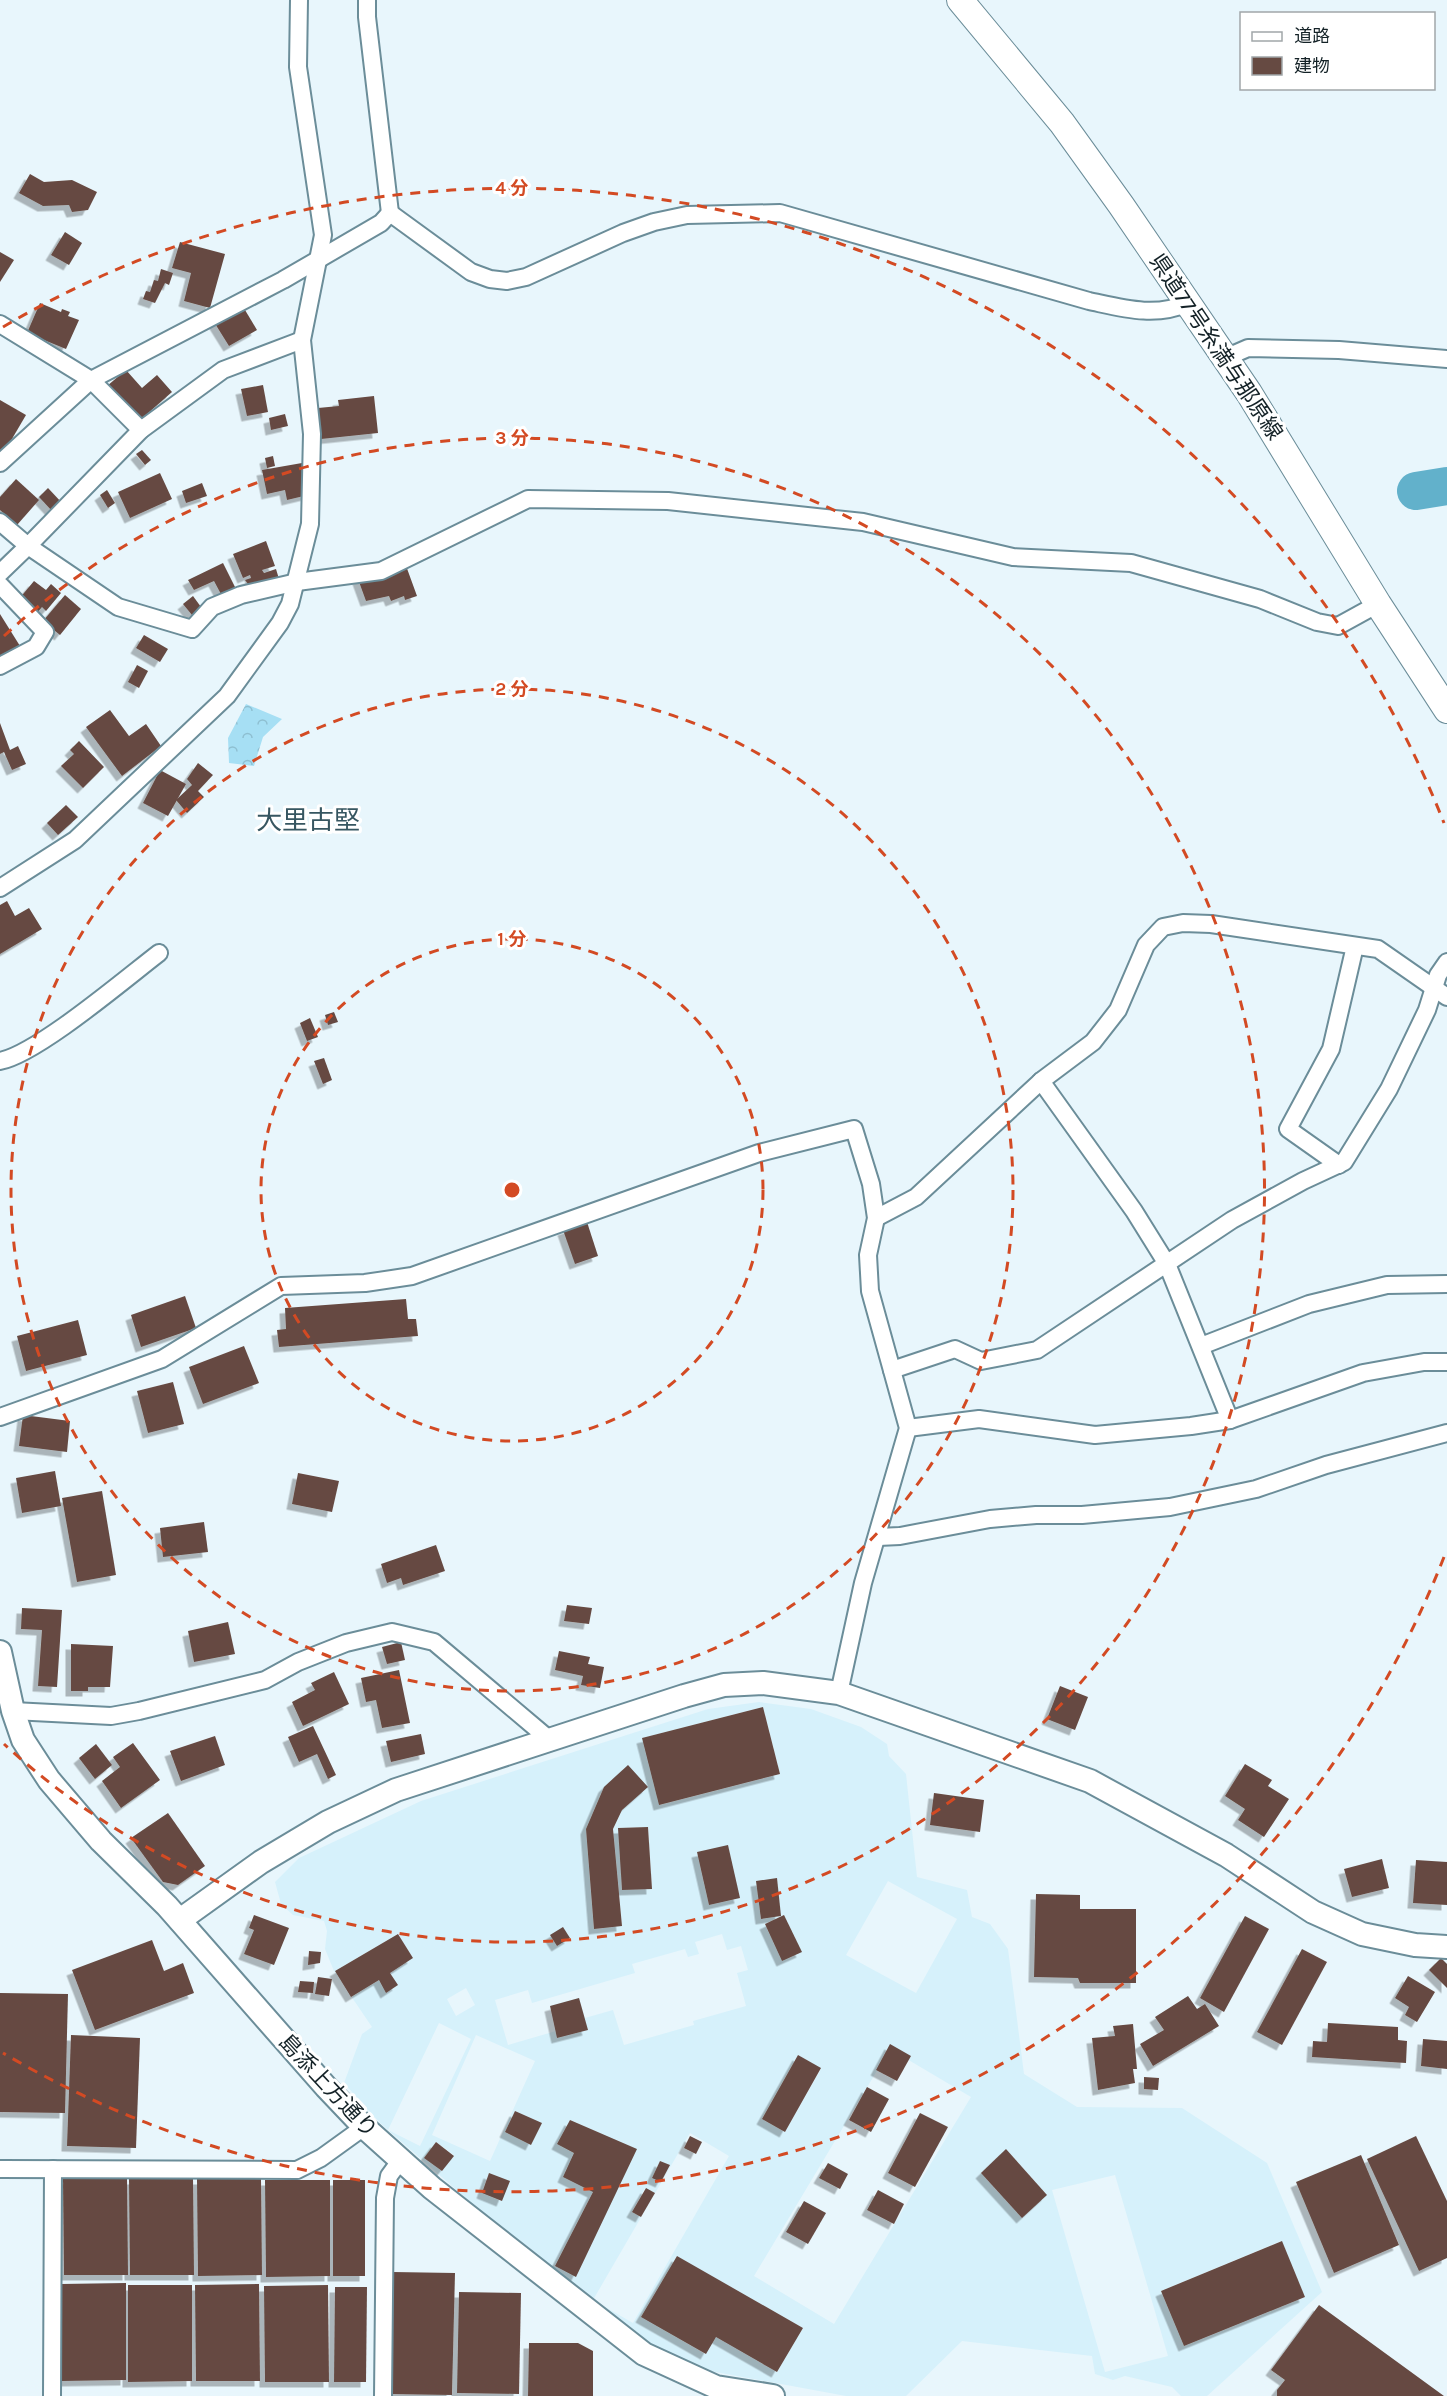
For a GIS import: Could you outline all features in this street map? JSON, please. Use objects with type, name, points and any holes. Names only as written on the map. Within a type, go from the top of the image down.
[{"type":"main road","name":"県道77号糸満与那原線","points":[[960,0],[1062,123],[1188,303],[1249,393],[1378,604],[1447,710]]},
{"type":"street","points":[[0,888],[75,840],[227,696],[280,623],[297,582],[310,524],[312,434],[302,340],[323,235],[298,67],[299,0]]},
{"type":"street","points":[[367,0],[367,17],[390,213],[471,272],[490,279],[507,281],[526,277],[623,233],[665,220],[687,215],[780,213],[1089,301],[1138,312],[1172,310],[1188,303]]},
{"type":"street","points":[[0,463],[91,380],[316,261],[381,223],[390,213]]},
{"type":"street","points":[[0,324],[91,380],[141,430]]},
{"type":"street","points":[[0,573],[141,430],[222,370],[302,340]]},
{"type":"street","points":[[1225,358],[1248,348],[1339,350],[1447,358]]},
{"type":"street","points":[[0,522],[28,546],[118,607],[192,629],[212,607],[241,595],[297,582],[381,571],[528,499],[668,501],[863,522],[1012,557],[1131,563],[1260,599],[1317,622],[1338,626],[1378,604]]},
{"type":"street","points":[[0,585],[45,633],[36,646],[0,666]]},
{"type":"street","points":[[876,1218],[916,1197],[1041,1081],[1093,1042],[1118,1010],[1146,945],[1163,927],[1183,922],[1211,924],[1378,950],[1441,993]]},
{"type":"street","points":[[1339,1165],[1288,1129],[1331,1049],[1355,946]]},
{"type":"street","points":[[0,1061],[9,1060],[47,1037],[159,953]]},
{"type":"street","points":[[892,1370],[955,1349],[981,1361],[1037,1350],[1232,1220],[1344,1162],[1389,1089],[1441,993],[1438,975],[1447,962]]},
{"type":"street","points":[[1041,1081],[1134,1211],[1167,1264],[1230,1420]]},
{"type":"street","points":[[0,1417],[162,1359],[281,1286],[365,1283],[412,1276],[759,1153],[854,1129],[871,1184],[876,1218],[868,1255],[870,1291],[908,1428],[891,1480],[878,1537],[863,1583],[838,1694]]},
{"type":"street","points":[[1201,1346],[1310,1304],[1387,1285],[1447,1284]]},
{"type":"street","points":[[908,1428],[979,1419],[1095,1435],[1230,1420],[1364,1373],[1424,1362],[1447,1362]]},
{"type":"street","points":[[878,1537],[900,1536],[990,1520],[1036,1515],[1082,1515],[1170,1507],[1256,1489],[1326,1465],[1447,1433]]},
{"type":"street","points":[[13,1711],[111,1716],[139,1711],[265,1680],[298,1662],[346,1643],[392,1632],[434,1642],[550,1740]]},
{"type":"street","name":"島添上方通り","points":[[0,1652],[13,1711],[23,1740],[49,1780],[101,1841],[180,1920],[326,2087],[400,2162],[577,2304],[644,2354],[716,2392],[773,2396]]},
{"type":"street","points":[[180,1920],[261,1862],[328,1822],[396,1790],[684,1695],[724,1685],[763,1683],[838,1694],[1090,1781],[1226,1855],[1313,1912],[1362,1934],[1415,1945],[1447,1947]]},
{"type":"street","points":[[0,2169],[297,2170],[321,2158],[364,2127]]},
{"type":"street","points":[[383,2396],[385,2198],[389,2176],[400,2162]]},
{"type":"street","points":[[52,2396],[53,2169]]},
{"type":"shaded area","points":[[759,1702],[811,1709],[861,1727],[887,1744],[889,1756],[906,1774],[917,1877],[967,1890],[972,1917],[990,1924],[1008,1949],[1024,2074],[1077,2107],[1182,2108],[1267,2163],[1322,2292],[1207,2396],[1181,2396],[1172,2387],[1125,2376],[1113,2380],[1095,2374],[1092,2356],[962,2341],[906,2396],[846,2396],[710,2371],[664,2354],[574,2293],[388,2130],[379,2122],[344,2083],[362,2034],[372,2027],[351,1997],[379,1980],[386,1992],[397,1986],[390,1973],[413,1958],[398,1934],[335,1971],[345,1987],[334,1971],[325,1949],[327,1931],[324,1921],[293,1915],[281,1904],[275,1882],[299,1858],[421,1801],[708,1709]],"holes":[[[763,1707],[780,1774],[660,1805],[643,1738]],[[604,1787],[647,1787],[622,1810],[613,1829],[622,1926],[594,1929],[586,1829]],[[648,1827],[652,1888],[622,1890],[619,1828]],[[697,1852],[739,1898],[709,1905]],[[756,1881],[781,1916],[761,1919]],[[888,1881],[957,1919],[916,1993],[846,1955]],[[784,1915],[801,1951],[782,1960],[765,1924]],[[722,1934],[727,1950],[741,1946],[748,1970],[737,1973],[746,2006],[693,2021],[694,2025],[624,2045],[613,2010],[585,2018],[579,1998],[550,2006],[556,2031],[508,2045],[495,2000],[528,1990],[532,2003],[635,1973],[632,1964],[685,1949],[688,1957],[699,1954],[695,1942]],[[466,1988],[475,2005],[456,2016],[447,1999]],[[439,2023],[471,2039],[420,2146],[388,2130]],[[476,2035],[535,2061],[490,2161],[432,2135]],[[890,2049],[971,2097],[834,2324],[754,2276]],[[798,2055],[821,2069],[785,2132],[762,2119]],[[515,2111],[541,2123],[531,2145],[505,2132]],[[570,2120],[636,2150],[576,2276],[556,2265],[593,2192],[574,2153],[558,2144]],[[690,2133],[729,2156],[633,2323],[593,2300]],[[436,2142],[454,2155],[442,2171],[425,2158]],[[1007,2150],[1047,2195],[1022,2218],[981,2173]],[[660,2161],[670,2166],[661,2182],[652,2178]],[[489,2173],[501,2201],[482,2193]],[[1115,2175],[1168,2356],[1105,2372],[1052,2190]],[[645,2188],[655,2193],[641,2217],[632,2212]],[[1281,2241],[1305,2297],[1184,2346],[1161,2291]],[[677,2257],[803,2328],[777,2372],[716,2337],[705,2354],[642,2317]]]},
{"type":"green space","points":[[246,704],[282,719],[263,737],[254,766],[229,763],[228,738]]},
{"type":"building","points":[[30,174],[44,182],[72,180],[97,192],[88,210],[72,212],[69,205],[43,206],[19,193]]},
{"type":"building","points":[[65,232],[82,243],[69,265],[51,255]]},
{"type":"building","points":[[180,242],[225,254],[210,308],[184,301],[191,273],[172,268]]},
{"type":"building","points":[[0,252],[14,260],[0,282]]},
{"type":"building","points":[[161,269],[173,273],[169,285],[165,283],[155,303],[143,299],[146,291],[150,292],[154,280],[158,281]]},
{"type":"building","points":[[40,303],[61,312],[62,309],[70,312],[68,316],[79,320],[66,349],[27,333]]},
{"type":"building","points":[[242,305],[257,330],[229,346],[214,322]]},
{"type":"building","points":[[126,370],[142,388],[157,375],[172,392],[139,421],[107,386]]},
{"type":"building","points":[[263,385],[268,412],[247,416],[241,389]]},
{"type":"building","points":[[374,396],[378,433],[321,439],[318,408],[339,406],[338,400]]},
{"type":"building","points":[[0,400],[26,415],[2,456],[0,455]]},
{"type":"building","points":[[285,414],[288,426],[271,430],[269,418]]},
{"type":"building","points":[[142,450],[151,460],[145,465],[136,454]]},
{"type":"building","points":[[273,456],[275,466],[267,468],[265,458]]},
{"type":"building","points":[[302,463],[308,495],[287,500],[285,490],[267,494],[262,470]]},
{"type":"building","points":[[160,473],[172,499],[130,518],[118,492]]},
{"type":"building","points":[[16,479],[39,500],[17,525],[0,510],[0,497]]},
{"type":"building","points":[[202,483],[207,496],[186,503],[182,491]]},
{"type":"building","points":[[48,488],[63,504],[53,512],[39,497]]},
{"type":"building","points":[[107,490],[115,503],[108,508],[100,495]]},
{"type":"building","points":[[266,541],[275,566],[262,570],[264,573],[276,569],[279,579],[251,588],[245,580],[251,578],[250,575],[243,578],[233,554]]},
{"type":"building","points":[[223,563],[236,589],[222,596],[214,581],[194,590],[188,580]]},
{"type":"building","points":[[405,563],[417,596],[405,600],[404,596],[391,601],[389,596],[366,601],[358,579]]},
{"type":"building","points":[[34,581],[46,590],[51,584],[61,593],[46,611],[42,607],[36,614],[19,599]]},
{"type":"building","points":[[65,595],[81,609],[60,635],[43,621]]},
{"type":"building","points":[[193,596],[201,607],[192,615],[183,604]]},
{"type":"building","points":[[0,614],[20,646],[0,659]]},
{"type":"building","points":[[144,635],[168,649],[160,662],[136,648]]},
{"type":"building","points":[[137,665],[148,671],[139,688],[128,682]]},
{"type":"building","points":[[110,710],[129,736],[146,724],[161,746],[122,776],[86,727]]},
{"type":"building","points":[[0,723],[10,750],[18,746],[26,764],[12,770],[4,752],[0,754]]},
{"type":"building","points":[[79,741],[104,767],[83,788],[61,766],[74,754],[70,750]]},
{"type":"building","points":[[198,763],[213,775],[198,791],[204,797],[187,813],[176,800],[192,785],[187,779]]},
{"type":"building","points":[[160,770],[186,784],[168,816],[143,803]]},
{"type":"building","points":[[66,805],[78,817],[58,835],[47,823]]},
{"type":"building","points":[[7,901],[15,916],[29,908],[42,929],[0,954],[0,905]]},
{"type":"building","points":[[334,1012],[338,1022],[328,1025],[325,1015]]},
{"type":"building","points":[[310,1018],[318,1037],[307,1041],[300,1023]]},
{"type":"building","points":[[324,1058],[332,1080],[323,1084],[314,1061]]},
{"type":"building","points":[[587,1222],[598,1256],[575,1264],[563,1230]]},
{"type":"building","points":[[185,1296],[196,1328],[141,1347],[131,1315]]},
{"type":"building","points":[[406,1299],[408,1319],[416,1319],[418,1336],[279,1347],[277,1330],[286,1329],[285,1308]]},
{"type":"building","points":[[78,1320],[87,1355],[26,1371],[17,1336]]},
{"type":"building","points":[[244,1346],[259,1383],[203,1404],[189,1367]]},
{"type":"building","points":[[173,1382],[184,1424],[148,1433],[137,1391]]},
{"type":"building","points":[[23,1415],[70,1421],[67,1452],[19,1446]]},
{"type":"building","points":[[55,1471],[61,1506],[22,1513],[16,1478]]},
{"type":"building","points":[[298,1473],[339,1481],[332,1512],[292,1504]]},
{"type":"building","points":[[102,1491],[116,1575],[77,1582],[62,1498]]},
{"type":"building","points":[[204,1522],[208,1552],[163,1557],[160,1528]]},
{"type":"building","points":[[436,1545],[445,1571],[403,1585],[401,1578],[387,1583],[381,1564]]},
{"type":"building","points":[[567,1605],[592,1608],[589,1624],[564,1621]]},
{"type":"building","points":[[22,1608],[62,1610],[57,1687],[38,1686],[42,1630],[21,1629]]},
{"type":"building","points":[[228,1622],[235,1654],[194,1662],[188,1631]]},
{"type":"building","points":[[401,1642],[405,1660],[387,1664],[382,1647]]},
{"type":"building","points":[[71,1644],[113,1646],[110,1687],[88,1687],[88,1691],[71,1691]]},
{"type":"building","points":[[559,1651],[590,1657],[588,1664],[604,1667],[600,1688],[581,1685],[583,1676],[555,1670]]},
{"type":"building","points":[[399,1670],[410,1723],[382,1728],[376,1700],[366,1702],[361,1678]]},
{"type":"building","points":[[334,1672],[349,1704],[303,1726],[292,1702],[315,1690],[311,1683]]},
{"type":"building","points":[[1060,1686],[1088,1697],[1075,1730],[1047,1719]]},
{"type":"building","points":[[763,1707],[780,1774],[659,1805],[642,1738]]},
{"type":"building","points":[[313,1726],[336,1775],[328,1779],[317,1754],[299,1762],[288,1737]]},
{"type":"building","points":[[421,1734],[425,1754],[391,1762],[386,1741]]},
{"type":"building","points":[[215,1736],[225,1765],[181,1781],[170,1751]]},
{"type":"building","points":[[133,1743],[160,1780],[121,1808],[102,1781],[120,1767],[113,1757]]},
{"type":"building","points":[[96,1744],[112,1765],[95,1779],[79,1758]]},
{"type":"building","points":[[1245,1764],[1272,1780],[1268,1786],[1289,1799],[1264,1837],[1238,1820],[1245,1809],[1225,1796]]},
{"type":"building","points":[[628,1765],[648,1787],[622,1810],[613,1829],[622,1926],[594,1929],[586,1829],[604,1787]]},
{"type":"building","points":[[934,1793],[984,1800],[980,1832],[930,1825]]},
{"type":"building","points":[[168,1813],[205,1866],[178,1885],[163,1882],[131,1838]]},
{"type":"building","points":[[648,1827],[652,1889],[622,1890],[618,1828]]},
{"type":"building","points":[[728,1845],[740,1898],[709,1905],[697,1852]]},
{"type":"building","points":[[1382,1859],[1389,1888],[1352,1897],[1344,1869]]},
{"type":"building","points":[[1416,1860],[1447,1862],[1447,1905],[1413,1903]]},
{"type":"building","points":[[777,1878],[781,1916],[761,1919],[756,1881]]},
{"type":"building","points":[[1036,1894],[1080,1895],[1080,1909],[1136,1909],[1136,1983],[1080,1983],[1078,1978],[1034,1977]]},
{"type":"building","points":[[254,1915],[289,1928],[274,1965],[244,1954],[254,1930],[249,1928]]},
{"type":"building","points":[[784,1915],[802,1952],[782,1961],[765,1924]]},
{"type":"building","points":[[1245,1916],[1269,1929],[1224,2012],[1200,1998]]},
{"type":"building","points":[[563,1927],[570,1938],[557,1946],[550,1935]]},
{"type":"building","points":[[398,1934],[413,1958],[390,1973],[398,1985],[386,1993],[379,1980],[351,1997],[335,1971]]},
{"type":"building","points":[[152,1940],[164,1971],[183,1963],[194,1993],[95,2030],[72,1970]]},
{"type":"building","points":[[1302,1949],[1327,1962],[1282,2045],[1257,2032]]},
{"type":"building","points":[[309,1951],[321,1952],[320,1963],[308,1965]]},
{"type":"building","points":[[1441,1958],[1447,1964],[1447,1988],[1429,1970]]},
{"type":"building","points":[[1408,1976],[1435,1992],[1417,2022],[1405,2015],[1409,2007],[1395,1998]]},
{"type":"building","points":[[318,1977],[332,1979],[329,1996],[315,1994]]},
{"type":"building","points":[[300,1981],[314,1982],[313,1993],[298,1992]]},
{"type":"building","points":[[0,1993],[68,1994],[65,2113],[0,2112]]},
{"type":"building","points":[[1188,1996],[1197,2009],[1205,2004],[1219,2026],[1153,2066],[1140,2044],[1164,2030],[1155,2017]]},
{"type":"building","points":[[579,1998],[588,2030],[557,2038],[550,2006]]},
{"type":"building","points":[[1328,2023],[1398,2027],[1398,2040],[1407,2041],[1406,2063],[1312,2057],[1313,2041],[1327,2042]]},
{"type":"building","points":[[1133,2024],[1137,2069],[1133,2069],[1135,2083],[1098,2090],[1092,2038],[1115,2036],[1113,2026]]},
{"type":"building","points":[[71,2035],[140,2038],[136,2148],[67,2146]]},
{"type":"building","points":[[1423,2039],[1447,2041],[1447,2069],[1421,2066]]},
{"type":"building","points":[[890,2044],[911,2056],[897,2081],[876,2070]]},
{"type":"building","points":[[798,2055],[821,2068],[785,2132],[762,2119]]},
{"type":"building","points":[[1144,2077],[1159,2078],[1158,2090],[1144,2089]]},
{"type":"building","points":[[867,2087],[889,2099],[871,2132],[849,2120]]},
{"type":"building","points":[[515,2111],[542,2123],[531,2145],[505,2132]]},
{"type":"building","points":[[920,2113],[948,2127],[915,2187],[888,2173]]},
{"type":"building","points":[[570,2120],[637,2149],[576,2277],[555,2266],[593,2192],[563,2177],[574,2153],[557,2144]]},
{"type":"building","points":[[690,2136],[702,2142],[696,2154],[684,2148]]},
{"type":"building","points":[[1416,2136],[1447,2201],[1447,2258],[1419,2271],[1367,2159]]},
{"type":"building","points":[[436,2142],[454,2156],[442,2171],[424,2158]]},
{"type":"building","points":[[1006,2149],[1047,2195],[1022,2218],[981,2173]]},
{"type":"building","points":[[1361,2155],[1399,2245],[1334,2273],[1296,2182]]},
{"type":"building","points":[[660,2161],[670,2165],[661,2182],[652,2178]]},
{"type":"building","points":[[828,2163],[848,2174],[840,2189],[819,2178]]},
{"type":"building","points":[[489,2173],[510,2181],[502,2201],[482,2193]]},
{"type":"building","points":[[127,2178],[128,2275],[64,2275],[63,2179]]},
{"type":"building","points":[[193,2178],[194,2275],[130,2275],[129,2179]]},
{"type":"building","points":[[197,2179],[261,2179],[262,2275],[198,2276]]},
{"type":"building","points":[[265,2180],[330,2180],[330,2276],[266,2277]]},
{"type":"building","points":[[333,2180],[365,2180],[365,2276],[333,2276]]},
{"type":"building","points":[[646,2188],[655,2193],[641,2217],[632,2212]]},
{"type":"building","points":[[878,2190],[904,2204],[894,2224],[867,2210]]},
{"type":"building","points":[[804,2201],[826,2213],[808,2244],[786,2232]]},
{"type":"building","points":[[1282,2241],[1305,2297],[1184,2346],[1161,2291]]},
{"type":"building","points":[[677,2256],[803,2328],[777,2372],[716,2337],[706,2354],[641,2317]]},
{"type":"building","points":[[393,2272],[455,2273],[452,2395],[390,2394]]},
{"type":"building","points":[[126,2283],[126,2380],[62,2381],[61,2284]]},
{"type":"building","points":[[259,2284],[260,2381],[196,2381],[195,2285]]},
{"type":"building","points":[[128,2285],[192,2285],[192,2381],[128,2382]]},
{"type":"building","points":[[328,2285],[329,2382],[265,2382],[264,2286]]},
{"type":"building","points":[[335,2287],[367,2287],[366,2382],[334,2382]]},
{"type":"building","points":[[459,2292],[521,2293],[519,2394],[457,2393]]},
{"type":"building","points":[[1319,2305],[1444,2396],[1277,2396],[1277,2390],[1285,2380],[1271,2370]]},
{"type":"building","points":[[529,2343],[578,2343],[593,2351],[593,2396],[528,2396]]},
{"type":"waterway","points":[[1416,491],[1447,486]]},
{"type":"district","name":"大里古堅","points":[[308,820]]}]
